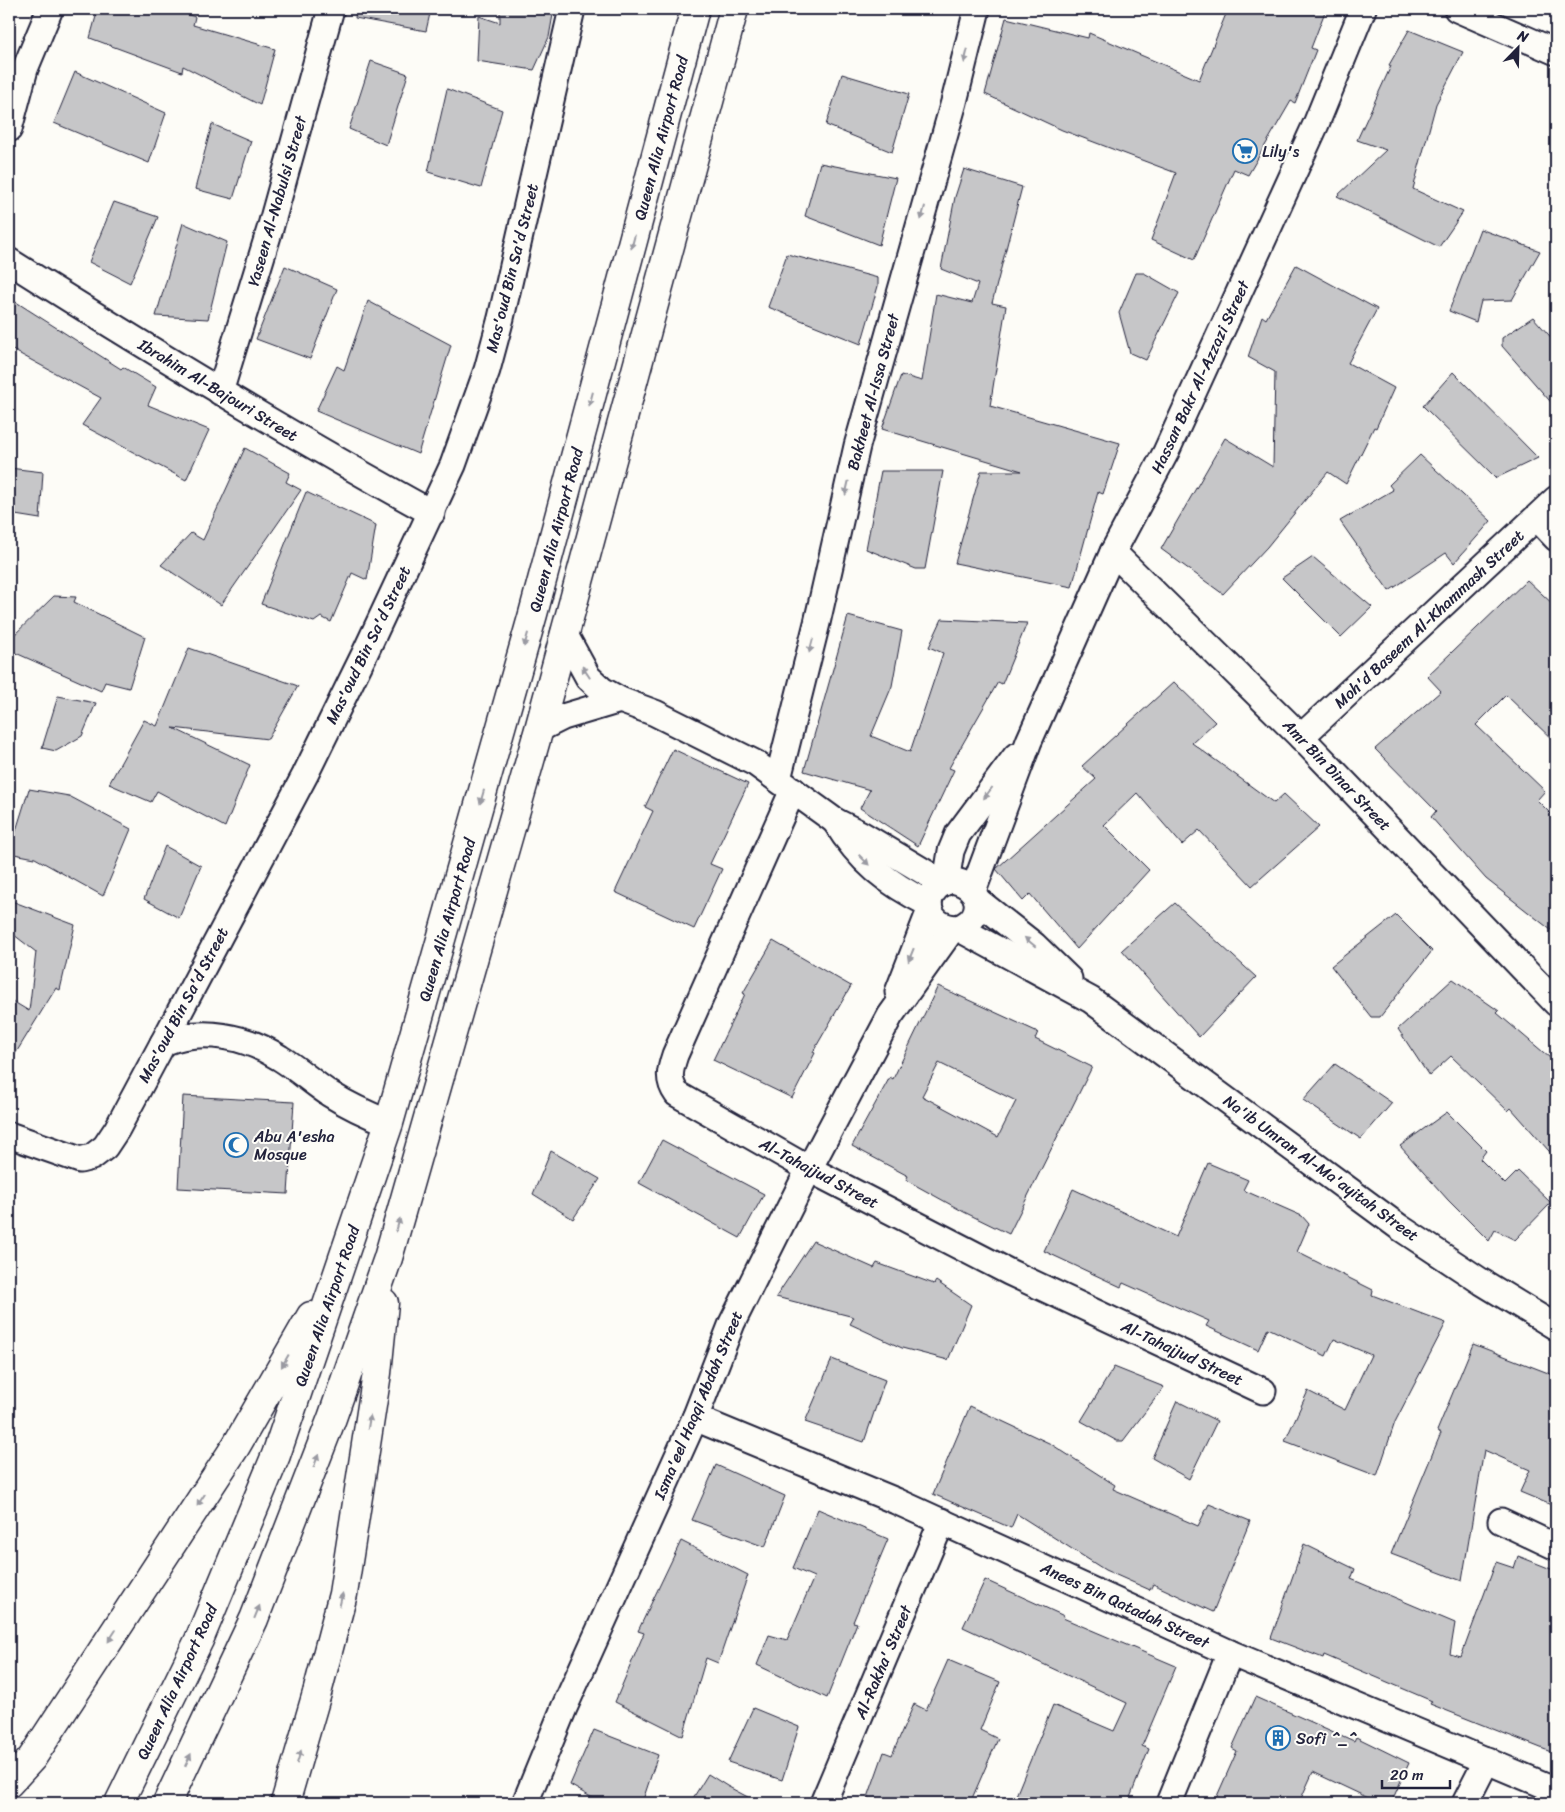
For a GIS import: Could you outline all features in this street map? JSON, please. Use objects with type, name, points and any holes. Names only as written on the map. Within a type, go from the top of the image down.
[{"type":"highway","name":"Queen Alia Airport Road","points":[[119,1803],[199,1640],[269,1472],[389,1123],[533,614],[695,9]]},
{"type":"highway","points":[[167,1803],[254,1619],[329,1426],[388,1258],[539,729],[734,9]]},
{"type":"highway","points":[[9,1783],[32,1758],[236,1446],[344,1258]]},
{"type":"highway","points":[[285,1803],[343,1594],[377,1373],[388,1258]]},
{"type":"street","points":[[9,129],[25,69],[50,9]]},
{"type":"street","name":"Yaseen Al-Nabulsi Street","points":[[220,392],[270,229],[331,9]]},
{"type":"street","name":"Mas'oud Bin Sa'd Street","points":[[9,1135],[80,1160],[92,1157],[105,1147],[117,1129],[309,766],[432,514],[487,370],[572,9]]},
{"type":"street","name":"Bakheet Al-Issa Street","points":[[786,784],[817,623],[857,446],[954,102],[977,9]]},
{"type":"street","name":"Hassan Bakr Al-Azzazi Street","points":[[975,896],[1029,741],[1114,552],[1166,452],[1316,124],[1363,9]]},
{"type":"street","points":[[1457,9],[1556,52]]},
{"type":"street","name":"Ibrahim Al-Bajouri Street","points":[[9,261],[220,392],[324,454],[432,514]]},
{"type":"street","name":"Moh'd Baseem Al-Khammash Street","points":[[1301,737],[1556,499]]},
{"type":"street","points":[[1537,518],[1556,538]]},
{"type":"street","name":"Amr Bin Dinar Street","points":[[1114,552],[1301,737],[1556,1003]]},
{"type":"street","points":[[564,633],[588,677],[602,690],[620,700],[655,713],[732,750],[786,784],[835,821],[944,882],[959,881],[975,896],[977,910],[973,918],[966,925],[955,928],[941,925],[936,921],[929,907],[866,864],[847,841],[835,821]]},
{"type":"street","points":[[539,729],[563,717],[620,700]]},
{"type":"street","name":"Hassan Bakr Al-Azzazi Street","points":[[944,882],[951,851],[958,834],[1029,741]]},
{"type":"street","name":"Al-Tahajjud Street","points":[[786,784],[675,1055],[670,1071],[670,1084],[677,1094],[809,1169],[1009,1272],[1264,1391]]},
{"type":"street","points":[[929,907],[933,892],[944,882]]},
{"type":"street","name":"Na'ib Umran Al-Ma'ayitah Street","points":[[975,896],[1034,945],[1091,1000],[1399,1227],[1482,1282],[1556,1327]]},
{"type":"street","name":"Isma'eel Haqqi Abdoh Street","points":[[890,1016],[929,907]]},
{"type":"street","name":"Na'ib Umran Al-Ma'ayitah Street","points":[[955,928],[1091,1000]]},
{"type":"street","name":"Isma'eel Haqqi Abdoh Street","points":[[524,1803],[564,1708],[695,1418],[732,1323],[809,1169],[890,1016],[955,928]]},
{"type":"street","points":[[163,1043],[180,1036],[199,1034],[242,1041],[281,1058],[316,1085],[351,1107],[389,1123]]},
{"type":"street","name":"Anees Bin Qatadah Street","points":[[695,1418],[942,1521],[1230,1653],[1556,1790]]},
{"type":"street","name":"Al-Rakha' Street","points":[[823,1803],[942,1521]]},
{"type":"street","points":[[1501,1521],[1556,1547]]},
{"type":"street","points":[[1169,1803],[1230,1653]]},
{"type":"street","points":[[1464,1803],[1486,1760]]},
{"type":"building","points":[[98,9],[170,9],[195,17],[193,25],[275,49],[260,105],[183,66],[182,72],[90,38]]},
{"type":"building","points":[[356,9],[431,9],[426,31],[355,18]]},
{"type":"building","points":[[500,9],[554,9],[549,37],[534,70],[477,61],[479,16],[500,23]]},
{"type":"building","points":[[1228,9],[1326,9],[1311,48],[1316,50],[1295,103],[1291,101],[1248,175],[1234,169],[1194,260],[1151,240],[1176,173],[1062,130],[985,94],[1006,18],[1088,38],[1089,33],[1199,80]]},
{"type":"building","points":[[1409,30],[1463,52],[1436,104],[1413,189],[1463,212],[1439,247],[1337,196],[1386,150],[1357,140],[1391,66],[1389,65]]},
{"type":"building","points":[[371,61],[408,74],[386,145],[349,129]]},
{"type":"building","points":[[75,72],[166,113],[149,163],[54,123]]},
{"type":"building","points":[[842,74],[909,94],[892,152],[826,125]]},
{"type":"building","points":[[447,89],[502,110],[481,188],[428,172]]},
{"type":"building","points":[[212,124],[251,141],[233,199],[195,189]]},
{"type":"building","points":[[820,163],[896,178],[879,245],[805,216]]},
{"type":"building","points":[[964,169],[1022,187],[992,303],[1006,306],[990,406],[1120,443],[1103,494],[1098,492],[1072,587],[955,563],[981,471],[1022,471],[882,429],[901,375],[922,381],[936,294],[972,303],[978,284],[941,269],[955,197]]},
{"type":"building","points":[[114,202],[158,217],[130,283],[89,262]]},
{"type":"building","points":[[183,223],[227,242],[208,319],[156,316]]},
{"type":"building","points":[[1480,229],[1540,251],[1512,300],[1481,301],[1476,322],[1449,311]]},
{"type":"building","points":[[787,254],[878,278],[878,286],[861,344],[768,307]]},
{"type":"building","points":[[1296,265],[1377,309],[1348,363],[1394,388],[1376,428],[1374,427],[1346,484],[1328,472],[1267,547],[1223,594],[1161,549],[1225,438],[1273,467],[1275,372],[1248,357],[1262,316],[1266,319]]},
{"type":"building","points":[[285,266],[337,289],[310,359],[256,339]]},
{"type":"building","points":[[1136,273],[1144,273],[1179,293],[1146,360],[1130,353],[1119,313]]},
{"type":"building","points":[[368,301],[451,345],[418,454],[316,411],[337,366],[344,370]]},
{"type":"building","points":[[16,302],[121,369],[123,367],[156,387],[148,405],[209,430],[186,480],[82,425],[101,398],[9,348],[9,315]]},
{"type":"building","points":[[1533,317],[1556,343],[1556,408],[1502,346],[1502,338]]},
{"type":"building","points":[[1453,372],[1538,458],[1496,478],[1423,406]]},
{"type":"building","points":[[245,448],[290,473],[286,482],[301,490],[221,605],[161,565],[191,533],[203,540]]},
{"type":"building","points":[[1420,455],[1491,521],[1454,563],[1446,553],[1389,591],[1340,521],[1393,490],[1389,485]]},
{"type":"building","points":[[9,468],[43,472],[40,519],[9,514]]},
{"type":"building","points":[[881,471],[943,471],[925,569],[916,569],[866,549]]},
{"type":"building","points":[[306,492],[376,525],[367,580],[352,573],[331,622],[321,617],[314,622],[261,604]]},
{"type":"building","points":[[1313,557],[1372,607],[1341,637],[1282,578]]},
{"type":"building","points":[[1527,580],[1556,607],[1556,743],[1506,695],[1476,725],[1545,791],[1537,800],[1556,819],[1556,934],[1486,879],[1431,817],[1436,811],[1375,749],[1441,691],[1427,676]]},
{"type":"building","points":[[54,596],[76,597],[74,602],[145,637],[129,688],[105,682],[101,691],[9,650],[9,640]]},
{"type":"building","points":[[848,616],[902,631],[892,686],[871,736],[910,752],[943,653],[929,647],[942,619],[1027,623],[1002,684],[998,682],[949,768],[954,770],[918,846],[860,808],[870,790],[804,771]]},
{"type":"building","points":[[189,648],[298,686],[268,739],[173,728],[250,765],[225,827],[157,791],[151,802],[109,784],[144,720],[157,726]]},
{"type":"building","points":[[1174,682],[1215,722],[1192,743],[1274,803],[1284,794],[1319,827],[1252,886],[1199,830],[1182,845],[1137,793],[1104,825],[1149,870],[1077,949],[1030,894],[1023,901],[996,869],[1096,779],[1082,766]]},
{"type":"building","points":[[58,696],[96,703],[82,736],[56,751],[42,748]]},
{"type":"building","points":[[673,749],[748,784],[710,864],[722,869],[694,929],[615,892],[653,811],[645,807]]},
{"type":"building","points":[[29,789],[69,796],[131,829],[103,896],[35,858],[9,853]]},
{"type":"building","points":[[165,846],[201,866],[179,918],[144,899]]},
{"type":"building","points":[[9,900],[75,925],[60,990],[56,988],[9,1064],[9,999],[29,1011],[36,952],[9,931]]},
{"type":"building","points":[[1175,903],[1256,977],[1199,1037],[1122,950]]},
{"type":"building","points":[[1396,915],[1432,951],[1380,1017],[1371,1017],[1331,966]]},
{"type":"building","points":[[773,941],[851,986],[813,1052],[815,1053],[792,1098],[713,1060],[745,994],[743,993]]},
{"type":"building","points":[[1453,979],[1499,1011],[1497,1013],[1556,1063],[1556,1159],[1511,1108],[1508,1111],[1451,1056],[1429,1076],[1398,1029]]},
{"type":"building","points":[[938,986],[1038,1032],[1035,1039],[1092,1067],[1009,1234],[906,1180],[908,1176],[852,1146],[890,1077],[893,1079]],"holes":[[[939,1063],[1016,1101],[998,1137],[922,1096]]]},
{"type":"building","points":[[1335,1064],[1392,1103],[1361,1139],[1303,1100]]},
{"type":"building","name":"Abu A'esha Mosque","points":[[183,1096],[294,1102],[288,1194],[178,1188]]},
{"type":"building","points":[[1447,1112],[1486,1151],[1480,1159],[1505,1184],[1518,1171],[1551,1203],[1515,1240],[1495,1230],[1489,1241],[1448,1200],[1400,1146]]},
{"type":"building","points":[[662,1140],[764,1194],[740,1238],[639,1183]]},
{"type":"building","points":[[551,1151],[600,1179],[573,1219],[533,1194]]},
{"type":"building","points":[[1208,1163],[1248,1180],[1243,1190],[1302,1216],[1309,1224],[1297,1252],[1373,1290],[1372,1295],[1446,1323],[1395,1422],[1377,1476],[1285,1441],[1308,1391],[1345,1410],[1371,1355],[1334,1339],[1326,1356],[1268,1328],[1258,1350],[1206,1326],[1209,1321],[1123,1283],[1121,1287],[1044,1251],[1073,1189],[1176,1237]]},
{"type":"building","points":[[813,1241],[874,1268],[877,1263],[934,1284],[936,1281],[971,1305],[948,1360],[902,1348],[850,1324],[854,1317],[776,1297]]},
{"type":"building","points":[[1473,1344],[1556,1376],[1556,1507],[1520,1492],[1530,1470],[1484,1450],[1462,1581],[1391,1554],[1441,1433],[1437,1431]]},
{"type":"building","points":[[832,1359],[885,1380],[864,1442],[805,1422]]},
{"type":"building","points":[[1114,1367],[1164,1387],[1123,1441],[1117,1441],[1081,1421]]},
{"type":"building","points":[[1177,1401],[1217,1421],[1189,1479],[1152,1458]]},
{"type":"building","points":[[970,1406],[1051,1444],[1115,1485],[1113,1489],[1198,1526],[1209,1504],[1250,1521],[1213,1612],[1153,1584],[1150,1590],[1105,1570],[1017,1514],[1011,1528],[933,1494]]},
{"type":"building","points":[[716,1465],[785,1496],[765,1547],[692,1520]]},
{"type":"building","points":[[818,1509],[888,1539],[853,1622],[857,1623],[827,1698],[757,1665],[769,1635],[787,1640],[814,1577],[793,1568]]},
{"type":"building","points":[[681,1541],[748,1575],[718,1663],[706,1658],[683,1736],[615,1702],[644,1633],[638,1631]]},
{"type":"building","points":[[1304,1544],[1355,1569],[1351,1579],[1455,1623],[1450,1654],[1461,1657],[1496,1562],[1514,1568],[1518,1556],[1556,1571],[1556,1754],[1430,1704],[1432,1701],[1324,1655],[1323,1658],[1271,1638]]},
{"type":"building","points":[[985,1580],[1064,1616],[1063,1618],[1176,1666],[1142,1746],[1149,1749],[1128,1803],[1013,1803],[1053,1705],[1114,1731],[1127,1703],[963,1627]]},
{"type":"building","points":[[948,1660],[1000,1682],[980,1730],[998,1739],[970,1803],[866,1803],[884,1752],[892,1755],[914,1704],[926,1710]]},
{"type":"building","points":[[1255,1697],[1354,1741],[1356,1737],[1409,1763],[1391,1803],[1379,1803],[1313,1772],[1299,1803],[1214,1803],[1237,1751],[1232,1748]]},
{"type":"building","points":[[753,1708],[799,1727],[782,1780],[728,1762]]},
{"type":"building","points":[[594,1730],[658,1755],[642,1803],[601,1803],[570,1785]]},
{"type":"building","points":[[708,1774],[727,1786],[759,1803],[690,1803]]},
{"type":"place","name":"Lily's","points":[[1245,151]]},
{"type":"place","name":"Abu A'esha Mosque","points":[[236,1145]]},
{"type":"place","name":"Sofi ^_^","points":[[1278,1738]]}]
